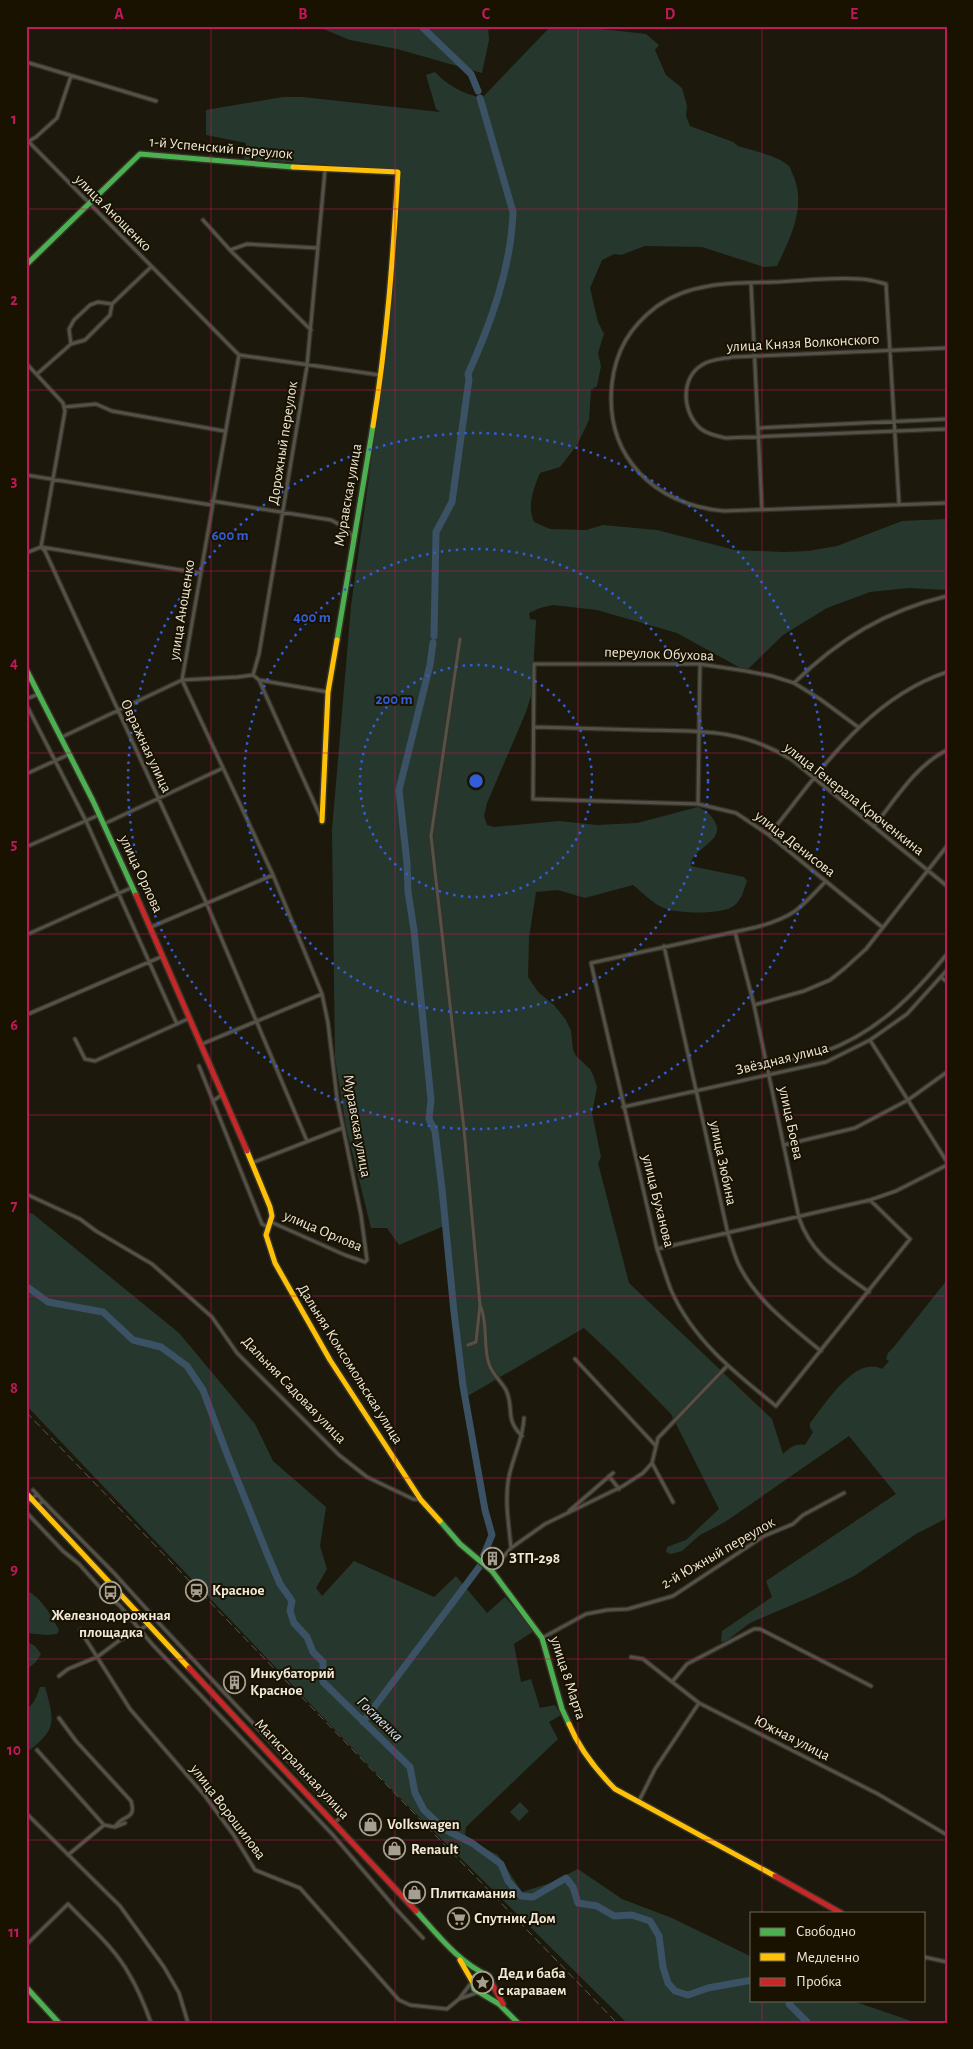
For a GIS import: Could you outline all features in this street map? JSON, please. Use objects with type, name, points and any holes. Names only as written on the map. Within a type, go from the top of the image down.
[{"type":"street","points":[[26,62],[156,101]]},
{"type":"street","points":[[27,141],[36,137],[57,118],[71,76]]},
{"type":"street","name":"улица Анощенко","points":[[27,141],[239,355],[211,503],[182,680],[273,875],[322,994]]},
{"type":"street","name":"1-й Успенский переулок","points":[[26,265],[140,154],[325,170],[398,172]]},
{"type":"street","name":"Дорожный переулок","points":[[254,675],[307,366],[312,330],[325,170]]},
{"type":"street","name":"Муравская улица","points":[[322,821],[328,692],[352,537],[381,376],[398,172]]},
{"type":"street","points":[[203,220],[230,250],[312,330]]},
{"type":"street","points":[[230,250],[241,244],[318,248]]},
{"type":"street","points":[[37,374],[71,344],[85,340],[110,315],[112,304],[151,267]]},
{"type":"street","points":[[899,504],[886,284],[861,279],[709,285],[679,294],[651,311],[640,321],[625,341],[614,363],[610,402],[613,424],[619,443],[632,464],[652,485],[668,495],[686,504],[724,511],[947,503]]},
{"type":"street","points":[[751,283],[762,510]]},
{"type":"street","points":[[71,344],[69,329],[74,320],[90,305],[98,302],[112,304]]},
{"type":"street","name":"улица Князя Волконского","points":[[757,436],[726,438],[710,435],[699,428],[690,414],[686,399],[688,379],[702,364],[732,357],[947,348]]},
{"type":"street","points":[[239,355],[381,376]]},
{"type":"street","points":[[26,363],[63,403],[64,407],[41,547]]},
{"type":"street","points":[[64,407],[96,404],[112,411],[224,431]]},
{"type":"street","points":[[758,428],[947,420]]},
{"type":"street","points":[[757,436],[947,429]]},
{"type":"street","points":[[26,475],[331,520],[344,527],[352,537]]},
{"type":"street","points":[[26,553],[41,547],[199,573]]},
{"type":"street","name":"Овражная улица","points":[[41,547],[206,902],[307,1140]]},
{"type":"street","points":[[794,683],[814,663],[881,618],[915,604],[947,596]]},
{"type":"street","points":[[460,639],[431,836],[464,1128],[480,1305],[486,1331],[489,1364],[506,1391],[510,1402],[512,1426],[522,1436]]},
{"type":"street","name":"переулок Обухова","points":[[534,727],[534,664],[700,664],[772,676],[794,683],[820,699],[858,727]]},
{"type":"street","points":[[698,804],[700,664]]},
{"type":"street","name":"улица Орлова","points":[[26,669],[62,737],[104,824],[202,1044],[270,1207],[266,1235]]},
{"type":"street","points":[[769,835],[858,727],[884,705],[907,690],[932,677],[947,672]]},
{"type":"street","points":[[62,737],[182,680],[254,675],[259,680],[322,821]]},
{"type":"street","points":[[259,680],[328,692]]},
{"type":"street","points":[[26,700],[39,693]]},
{"type":"street","name":"улица Орлова","points":[[26,704],[86,821],[150,961],[176,1024]]},
{"type":"street","name":"улица Генерала Крюченкина","points":[[534,727],[699,731],[728,734],[755,741],[784,755],[947,886]]},
{"type":"street","name":"улица Денисова","points":[[534,727],[534,800],[698,804],[736,813],[769,835],[882,927]]},
{"type":"street","points":[[874,826],[926,763],[947,750]]},
{"type":"street","points":[[26,774],[70,754]]},
{"type":"street","points":[[104,824],[223,768]]},
{"type":"street","points":[[26,847],[99,815]]},
{"type":"street","points":[[754,1005],[804,991],[830,980],[866,949],[947,846]]},
{"type":"street","points":[[151,927],[273,875]]},
{"type":"street","points":[[664,946],[735,932],[782,920],[802,907],[825,882]]},
{"type":"street","points":[[26,935],[133,887]]},
{"type":"street","name":"улица Боева","points":[[735,932],[754,1005],[799,1218],[804,1233],[818,1253],[868,1292]]},
{"type":"street","name":"улица Буханова","points":[[664,946],[590,963],[657,1249],[671,1290],[684,1313],[706,1343],[727,1366],[776,1406],[822,1351]]},
{"type":"street","name":"улица Зюбина","points":[[664,946],[728,1234],[738,1264],[755,1291],[781,1317],[822,1351]]},
{"type":"street","name":"Звёздная улица","points":[[767,1066],[823,1052],[866,1032],[900,1006],[947,954]]},
{"type":"street","points":[[26,1015],[164,956]]},
{"type":"street","name":"Звёздная улица","points":[[623,1107],[826,1062],[870,1040],[906,1014],[947,970]]},
{"type":"street","points":[[941,977],[947,982]]},
{"type":"street","points":[[202,1044],[322,994]]},
{"type":"street","name":"Муравская улица","points":[[322,994],[342,1128],[361,1215],[368,1258],[365,1262]]},
{"type":"street","points":[[75,1039],[82,1056],[92,1062],[190,1018]]},
{"type":"street","points":[[657,1249],[799,1218],[870,1200],[896,1191],[947,1163],[870,1040]]},
{"type":"street","points":[[199,1066],[262,1224],[269,1224]]},
{"type":"street","points":[[784,1144],[855,1128],[908,1100],[947,1072]]},
{"type":"street","points":[[213,1101],[223,1094]]},
{"type":"street","points":[[252,1163],[307,1140],[342,1128]]},
{"type":"street","name":"Дальняя Садовая улица","points":[[26,1194],[80,1219],[96,1231],[152,1264],[212,1317],[237,1353],[339,1455],[367,1477],[412,1498],[421,1500],[460,1544],[492,1571]]},
{"type":"street","points":[[822,1351],[910,1240],[870,1200]]},
{"type":"street","name":"улица Орлова","points":[[269,1224],[365,1262]]},
{"type":"street","name":"Дальняя Комсомольская улица","points":[[266,1235],[282,1278],[330,1360],[421,1500]]},
{"type":"street","points":[[468,1345],[476,1342],[480,1305]]},
{"type":"street","points":[[575,1360],[655,1446]]},
{"type":"street","points":[[492,1571],[511,1548],[545,1524],[623,1486],[643,1473],[652,1463],[655,1446],[664,1430],[727,1366]]},
{"type":"street","points":[[511,1548],[507,1506],[508,1481],[522,1436],[524,1418]]},
{"type":"street","points":[[652,1463],[673,1502]]},
{"type":"street","points":[[565,1515],[611,1475],[619,1488]]},
{"type":"street","points":[[33,1490],[152,1615]]},
{"type":"street","name":"Магистральная улица","points":[[26,1493],[335,1822],[456,1954],[480,1973],[487,1974],[496,1994],[518,2023]]},
{"type":"street","name":"2-й Южный переулок","points":[[542,1638],[586,1614],[628,1609],[673,1596],[764,1536],[793,1524],[804,1515],[844,1493]]},
{"type":"street","points":[[26,1504],[37,1494]]},
{"type":"street","points":[[38,1506],[43,1501]]},
{"type":"street","points":[[26,1512],[141,1629],[152,1644],[333,1835],[395,1909],[423,1938]]},
{"type":"street","name":"улица 8 Марта","points":[[492,1571],[542,1638],[562,1709],[573,1734],[600,1774],[615,1789],[716,1842],[838,1912]]},
{"type":"street","points":[[155,1619],[341,1817],[335,1822]]},
{"type":"street","points":[[59,1676],[68,1669],[97,1657],[120,1640],[149,1625]]},
{"type":"street","points":[[672,1682],[687,1664],[754,1629],[760,1629],[871,1686]]},
{"type":"street","name":"улица Ворошилова","points":[[80,1630],[130,1709],[205,1796],[234,1834],[255,1870],[300,1888],[401,2002],[410,2005],[444,2009],[449,2008],[459,1999],[481,1992]]},
{"type":"street","name":"Южная улица","points":[[631,1657],[643,1659],[699,1703],[878,1794],[947,1835]]},
{"type":"street","points":[[639,1801],[655,1769],[699,1703]]},
{"type":"street","points":[[59,1718],[76,1741],[131,1801],[132,1814],[117,1823],[115,1827]]},
{"type":"street","points":[[37,1750],[104,1825],[115,1827],[125,1823]]},
{"type":"street","points":[[199,1797],[205,1796]]},
{"type":"street","points":[[26,1813],[120,1906],[164,1966],[179,1993],[188,2023]]},
{"type":"street","points":[[68,1856],[104,1825]]},
{"type":"street","points":[[26,1945],[68,1904],[110,1948],[128,1972],[142,1998],[151,2023]]},
{"type":"street","name":"Магистральная улица","points":[[456,1954],[472,1981],[474,1989],[507,2010]]},
{"type":"street","points":[[926,1957],[947,1962]]},
{"type":"street","points":[[459,1999],[474,1976],[480,1973]]},
{"type":"street","points":[[481,1992],[489,1989],[491,1982]]},
{"type":"street","points":[[26,1987],[59,2023]]},
{"type":"green space","points":[[316,26],[488,26],[489,40],[482,73],[397,49],[350,40]]},
{"type":"green space","points":[[551,26],[575,26],[646,34],[659,45],[655,50],[666,75],[682,88],[687,106],[686,116],[690,126],[733,142],[738,146],[772,156],[784,162],[789,166],[794,177],[798,200],[795,223],[777,266],[764,267],[702,247],[645,246],[621,255],[614,254],[602,260],[590,288],[598,322],[604,334],[598,353],[601,366],[597,386],[591,390],[589,420],[577,445],[560,467],[540,473],[533,491],[531,504],[534,522],[550,529],[586,530],[603,525],[657,530],[735,550],[784,552],[808,551],[837,546],[902,521],[947,519],[947,590],[909,588],[870,592],[827,608],[783,635],[746,671],[677,633],[597,610],[553,605],[529,613],[530,619],[536,620],[532,693],[526,712],[487,803],[484,816],[487,825],[494,827],[559,821],[597,825],[637,823],[698,807],[710,815],[717,829],[716,835],[712,840],[695,855],[691,866],[744,877],[747,881],[741,897],[735,905],[721,911],[711,912],[679,911],[664,908],[652,901],[633,885],[585,898],[558,890],[536,892],[529,938],[528,977],[539,993],[554,1005],[566,1020],[571,1031],[573,1050],[576,1056],[590,1069],[597,1087],[592,1113],[601,1157],[598,1163],[629,1283],[772,1419],[783,1454],[795,1445],[805,1445],[813,1432],[810,1428],[810,1423],[832,1394],[851,1375],[861,1369],[872,1367],[882,1369],[889,1361],[886,1359],[888,1353],[947,1280],[947,1518],[916,1534],[854,1576],[750,1623],[726,1641],[721,1642],[722,1631],[772,1597],[766,1581],[896,1494],[849,1436],[725,1522],[700,1535],[682,1551],[671,1554],[666,1552],[667,1547],[686,1540],[719,1509],[671,1414],[584,1328],[466,1397],[444,1226],[399,1245],[387,1228],[371,1228],[346,1127],[335,1058],[332,830],[351,606],[379,405],[395,255],[400,176],[394,170],[244,159],[246,143],[206,135],[206,110],[283,97],[302,97],[440,112],[436,109],[426,75],[435,72],[457,89],[482,98]]},
{"type":"green space","points":[[26,1212],[33,1214],[179,1333],[255,1424],[273,1461],[326,1507],[320,1546],[327,1569],[316,1588],[322,1596],[354,1561],[434,1597],[456,1576],[487,1613],[505,1597],[534,1631],[514,1644],[521,1682],[531,1679],[540,1708],[555,1705],[561,1715],[549,1722],[558,1739],[466,1827],[465,1834],[470,1841],[498,1855],[522,1892],[550,1883],[578,1869],[622,1899],[672,1918],[750,1956],[750,2002],[856,2002],[917,2023],[627,2023],[397,1795],[26,1405]]},
{"type":"green space","points":[[26,1590],[46,1607],[59,1630],[57,1634],[26,1633]]},
{"type":"green space","points":[[26,1641],[35,1646],[41,1654],[36,1662],[26,1670]]},
{"type":"green space","points":[[40,1687],[45,1687],[51,1709],[51,1725],[43,1738],[26,1753],[26,1708],[34,1702]]},
{"type":"green space","points":[[520,1802],[529,1811],[519,1821],[510,1812]]},
{"type":"waterway","points":[[421,26],[471,74],[478,91]]},
{"type":"waterway","points":[[434,636],[436,532],[452,502],[469,379],[468,374],[492,315],[504,274],[513,212],[480,98]]},
{"type":"waterway","points":[[433,643],[430,665],[399,790],[407,863],[408,892],[414,930],[431,1100],[429,1119],[435,1131],[463,1386],[485,1510],[492,1535],[482,1559]]},
{"type":"waterway","name":"Гостенка","points":[[26,1286],[48,1302],[103,1312],[133,1340],[161,1347],[187,1366],[203,1390],[268,1556],[280,1584],[292,1601],[290,1611],[294,1623],[307,1637],[313,1652],[323,1662],[323,1682],[410,1767],[415,1793],[424,1810],[444,1829],[472,1843],[501,1864],[508,1881],[521,1896],[533,1897],[566,1878],[573,1887],[578,1903],[597,1906],[614,1916],[632,1915],[650,1921],[659,1936],[663,1967],[668,1983],[675,1991],[688,1995],[708,1988],[750,1980]]},
{"type":"waterway","points":[[363,1722],[480,1566]]},
{"type":"waterway","name":"Гостенка","points":[[790,2002],[789,2004],[808,2023]]},
{"type":"railway","points":[[26,1412],[617,2023]]},
{"type":"traffic: fast","points":[[26,265],[140,154],[293,167]]},
{"type":"traffic: fast","points":[[337,640],[373,426]]},
{"type":"traffic: fast","points":[[26,669],[93,801],[136,895]]},
{"type":"traffic: fast","points":[[440,1521],[460,1544],[492,1571],[542,1638],[562,1709],[569,1724]]},
{"type":"traffic: fast","points":[[416,1911],[459,1956],[468,1964],[489,1976],[491,1981],[490,1987],[481,1992]]},
{"type":"traffic: fast","points":[[480,1973],[472,1979],[474,1989],[499,2004],[518,2023]]},
{"type":"traffic: fast","points":[[26,1987],[59,2023]]},
{"type":"traffic: slow","points":[[293,167],[398,172],[389,299],[373,426]]},
{"type":"traffic: slow","points":[[322,821],[328,692],[337,640]]},
{"type":"traffic: slow","points":[[247,1151],[270,1207],[272,1216],[266,1235],[275,1263],[330,1360],[421,1500],[440,1521]]},
{"type":"traffic: slow","points":[[26,1493],[189,1668]]},
{"type":"traffic: slow","points":[[569,1724],[589,1759],[615,1789],[775,1876]]},
{"type":"traffic: slow","points":[[460,1960],[472,1981]]},
{"type":"traffic: jam","points":[[136,895],[247,1151]]},
{"type":"traffic: jam","points":[[189,1668],[416,1911]]},
{"type":"traffic: jam","points":[[775,1876],[839,1912]]},
{"type":"traffic: jam","points":[[491,1982],[503,2004]]},
{"type":"place","name":"ЗТП-298","points":[[493,1558]]},
{"type":"place","name":"Красное","points":[[196,1590]]},
{"type":"place","name":"Железнодорожная площадка","points":[[111,1592]]},
{"type":"place","name":"Инкубаторий Красное","points":[[234,1682]]},
{"type":"place","name":"Volkswagen","points":[[371,1824]]},
{"type":"place","name":"Renault","points":[[395,1849]]},
{"type":"place","name":"Плиткамания","points":[[414,1893]]},
{"type":"place","name":"Спутник Дом","points":[[458,1918]]},
{"type":"place","name":"Дед и баба с караваем","points":[[482,1982]]}]
